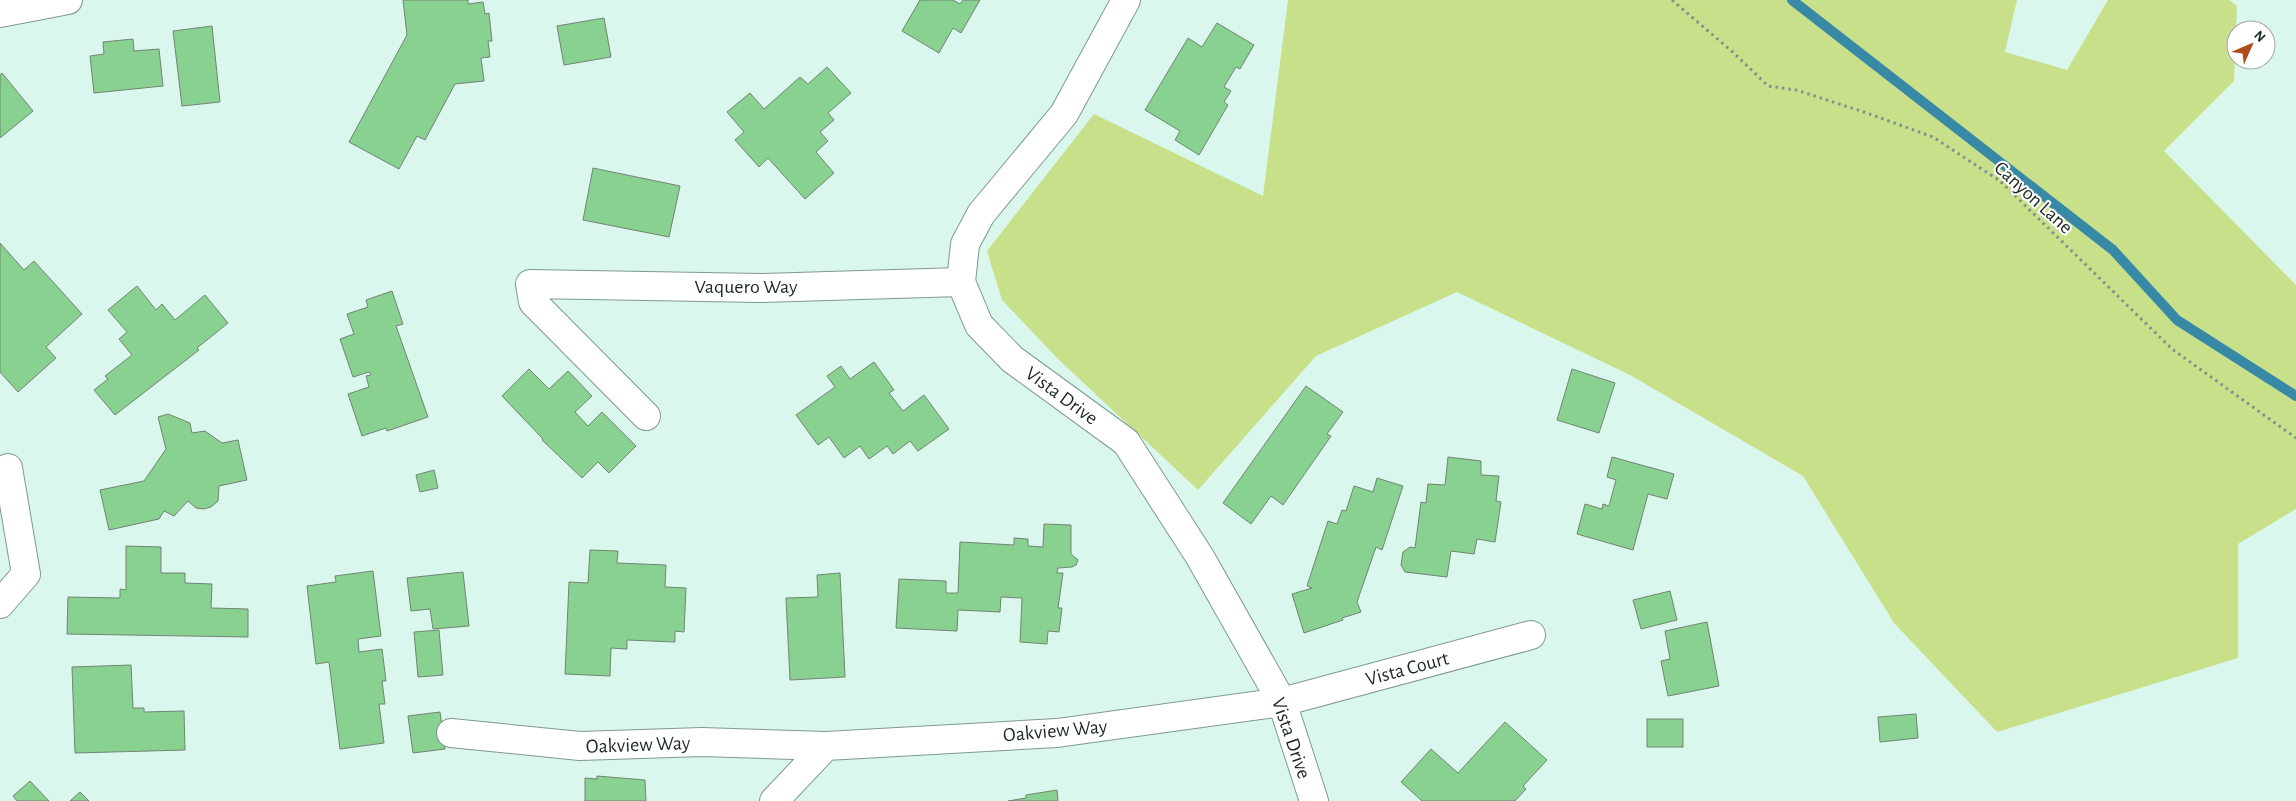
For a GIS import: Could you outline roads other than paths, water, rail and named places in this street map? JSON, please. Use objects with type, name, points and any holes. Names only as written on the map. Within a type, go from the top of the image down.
[{"type":"street","points":[[0,13],[68,0]]},
{"type":"street","name":"Vista Drive","points":[[1126,0],[1064,114],[981,214],[965,244],[961,282],[979,324],[1012,359],[1126,442],[1200,557],[1282,702],[1314,801]]},
{"type":"street","name":"Vaquero Way","points":[[646,416],[533,302],[530,284],[761,288],[961,282]]},
{"type":"street","points":[[0,604],[26,574],[8,468]]},
{"type":"street","name":"Vista Court","points":[[1282,702],[1531,635]]},
{"type":"street","name":"Oakview Way","points":[[451,733],[580,746],[702,742],[826,746],[1057,733],[1282,702]]},
{"type":"street","points":[[774,801],[826,746]]},
{"type":"waterway","points":[[1792,0],[2113,250],[2177,320],[2296,396]]}]
